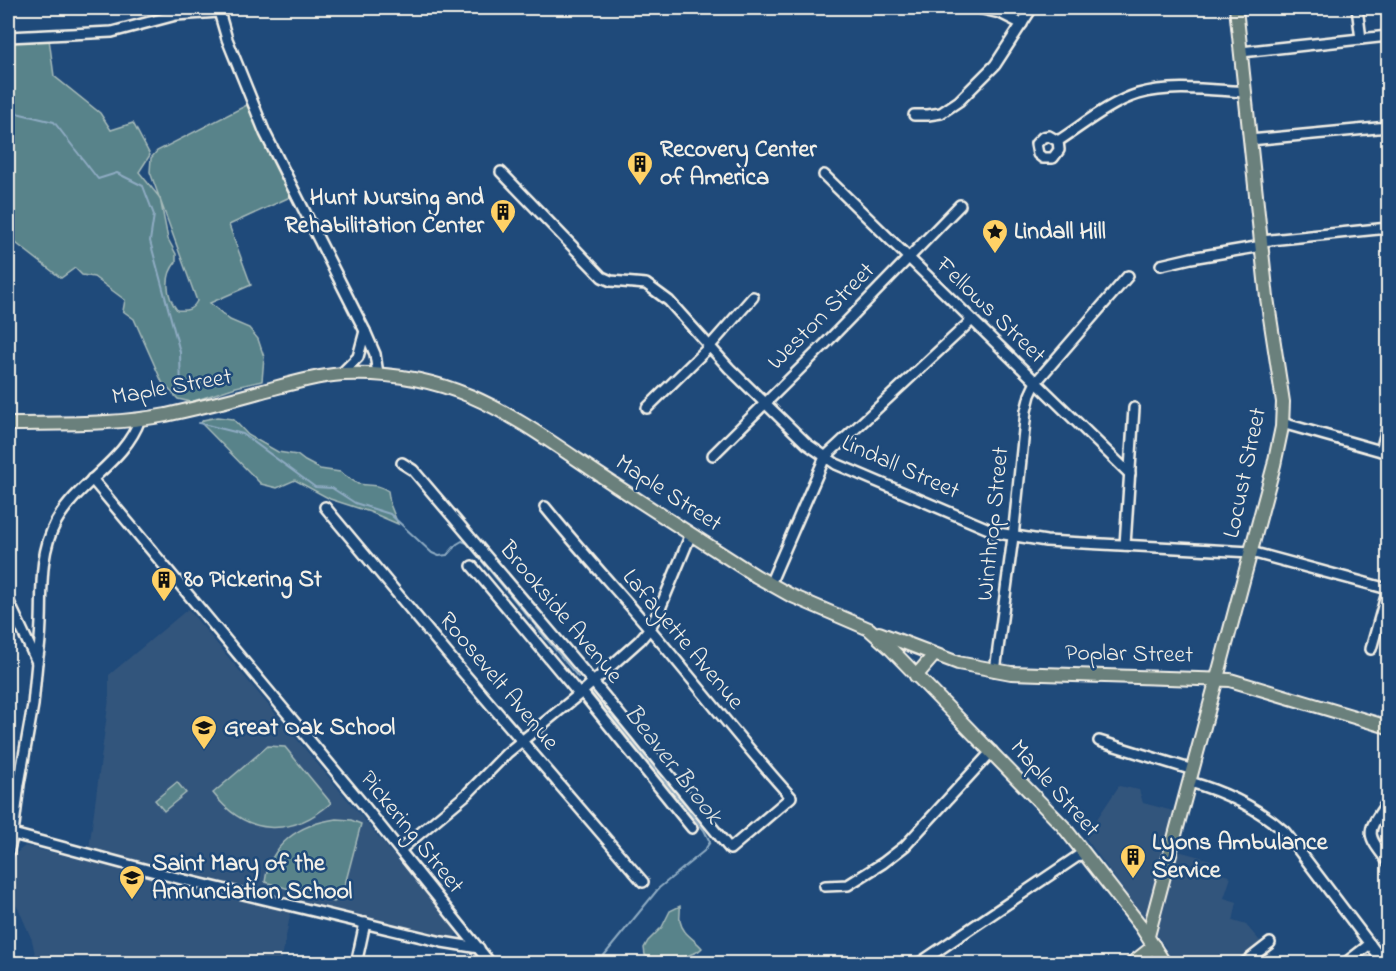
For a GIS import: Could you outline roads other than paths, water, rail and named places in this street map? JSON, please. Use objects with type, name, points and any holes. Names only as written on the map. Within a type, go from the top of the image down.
[{"type":"main road","name":"Locust Street","points":[[1151,941],[1191,776],[1274,465],[1282,423],[1283,402],[1267,298],[1236,8]]},
{"type":"main road","name":"Maple Street","points":[[8,424],[140,419],[197,408],[314,378],[341,374],[378,374],[420,379],[448,386],[504,412],[770,584],[869,629],[1040,800],[1084,852],[1165,963]]},
{"type":"main road","name":"Poplar Street","points":[[869,629],[958,663],[995,671],[1230,680],[1389,727]]},
{"type":"main road","points":[[916,676],[934,655]]},
{"type":"main road","points":[[1131,963],[1151,941]]},
{"type":"street","points":[[978,8],[1000,13],[1022,24]]},
{"type":"street","points":[[914,115],[941,113],[987,75],[1004,54],[1032,8]]},
{"type":"street","points":[[1357,8],[1360,39]]},
{"type":"street","points":[[8,37],[112,32],[176,15],[218,10],[265,133],[365,331],[375,354],[378,374]]},
{"type":"street","points":[[1241,52],[1389,36]]},
{"type":"street","points":[[1058,141],[1110,107],[1137,94],[1166,89],[1245,92]]},
{"type":"street","points":[[1250,140],[1389,127]]},
{"type":"street","name":"Lindall Street","points":[[501,172],[602,278],[646,284],[669,301],[709,347],[764,403],[807,444],[825,457],[928,504],[1013,537],[1046,541],[1251,552],[1389,589]]},
{"type":"street","name":"Fellows Street","points":[[824,175],[1130,474]]},
{"type":"street","name":"Weston Street","points":[[713,455],[960,205]]},
{"type":"street","points":[[1161,265],[1261,244],[1389,228]]},
{"type":"street","points":[[1036,382],[1128,276]]},
{"type":"street","points":[[647,408],[709,347],[753,297]]},
{"type":"street","points":[[770,584],[825,457],[972,320]]},
{"type":"street","points":[[341,374],[358,357],[365,331]]},
{"type":"street","name":"Winthrop Street","points":[[995,671],[1013,537],[1026,411],[1036,382]]},
{"type":"street","points":[[1125,545],[1134,408]]},
{"type":"street","points":[[8,853],[13,834],[41,641],[46,542],[62,513],[134,435],[140,419]]},
{"type":"street","points":[[1282,423],[1385,452],[1389,424]]},
{"type":"street","name":"Brookside Avenue","points":[[402,463],[413,470],[593,682],[730,849]]},
{"type":"street","name":"Pickering Street","points":[[92,479],[491,963]]},
{"type":"street","name":"Roosevelt Avenue","points":[[325,507],[643,882]]},
{"type":"street","name":"Lafayette Avenue","points":[[544,507],[591,564],[650,628],[751,754],[791,797],[730,849]]},
{"type":"street","points":[[400,850],[468,793],[522,741],[640,640],[659,611],[691,534]]},
{"type":"street","name":"Brookside Avenue","points":[[472,566],[692,828]]},
{"type":"street","points":[[1371,649],[1389,589]]},
{"type":"street","points":[[8,600],[37,662]]},
{"type":"street","points":[[1099,741],[1191,776],[1266,817],[1281,828],[1385,963]]},
{"type":"street","points":[[825,886],[848,885],[884,863],[905,846],[992,751]]},
{"type":"street","points":[[8,782],[19,784]]},
{"type":"street","points":[[1389,801],[1370,834],[1373,843],[1389,862]]},
{"type":"street","points":[[13,834],[185,880],[478,948]]},
{"type":"street","points":[[918,963],[1084,852]]},
{"type":"street","points":[[356,963],[365,923]]},
{"type":"street","points":[[454,944],[459,937],[461,926]]},
{"type":"street","points":[[1243,963],[1270,943]]},
{"type":"street","points":[[1344,963],[1370,944]]},
{"type":"waterway","name":"Beaver Brook","points":[[8,111],[54,122],[98,179],[117,173],[143,186],[154,215],[150,241],[180,352],[181,392]]},
{"type":"waterway","name":"Beaver Brook","points":[[199,423],[243,434],[315,487],[332,488],[355,503],[390,514],[432,553],[439,556],[447,555],[457,544],[462,541],[467,543],[578,677]]},
{"type":"waterway","name":"Beaver Brook","points":[[592,693],[704,830],[710,842],[704,851],[659,888],[597,964]]},
{"type":"place","name":"Recovery Center of America","points":[[640,187]]},
{"type":"place","name":"Hunt Nursing and Rehabilitation Center","points":[[503,235]]},
{"type":"place","name":"Lindall Hill","points":[[995,255]]},
{"type":"place","name":"80 Pickering St","points":[[164,603]]},
{"type":"place","name":"Great Oak School","points":[[204,751]]},
{"type":"place","name":"Lyons Ambulance Service","points":[[1133,880]]},
{"type":"place","name":"Saint Mary of the Annunciation School","points":[[132,901]]}]
